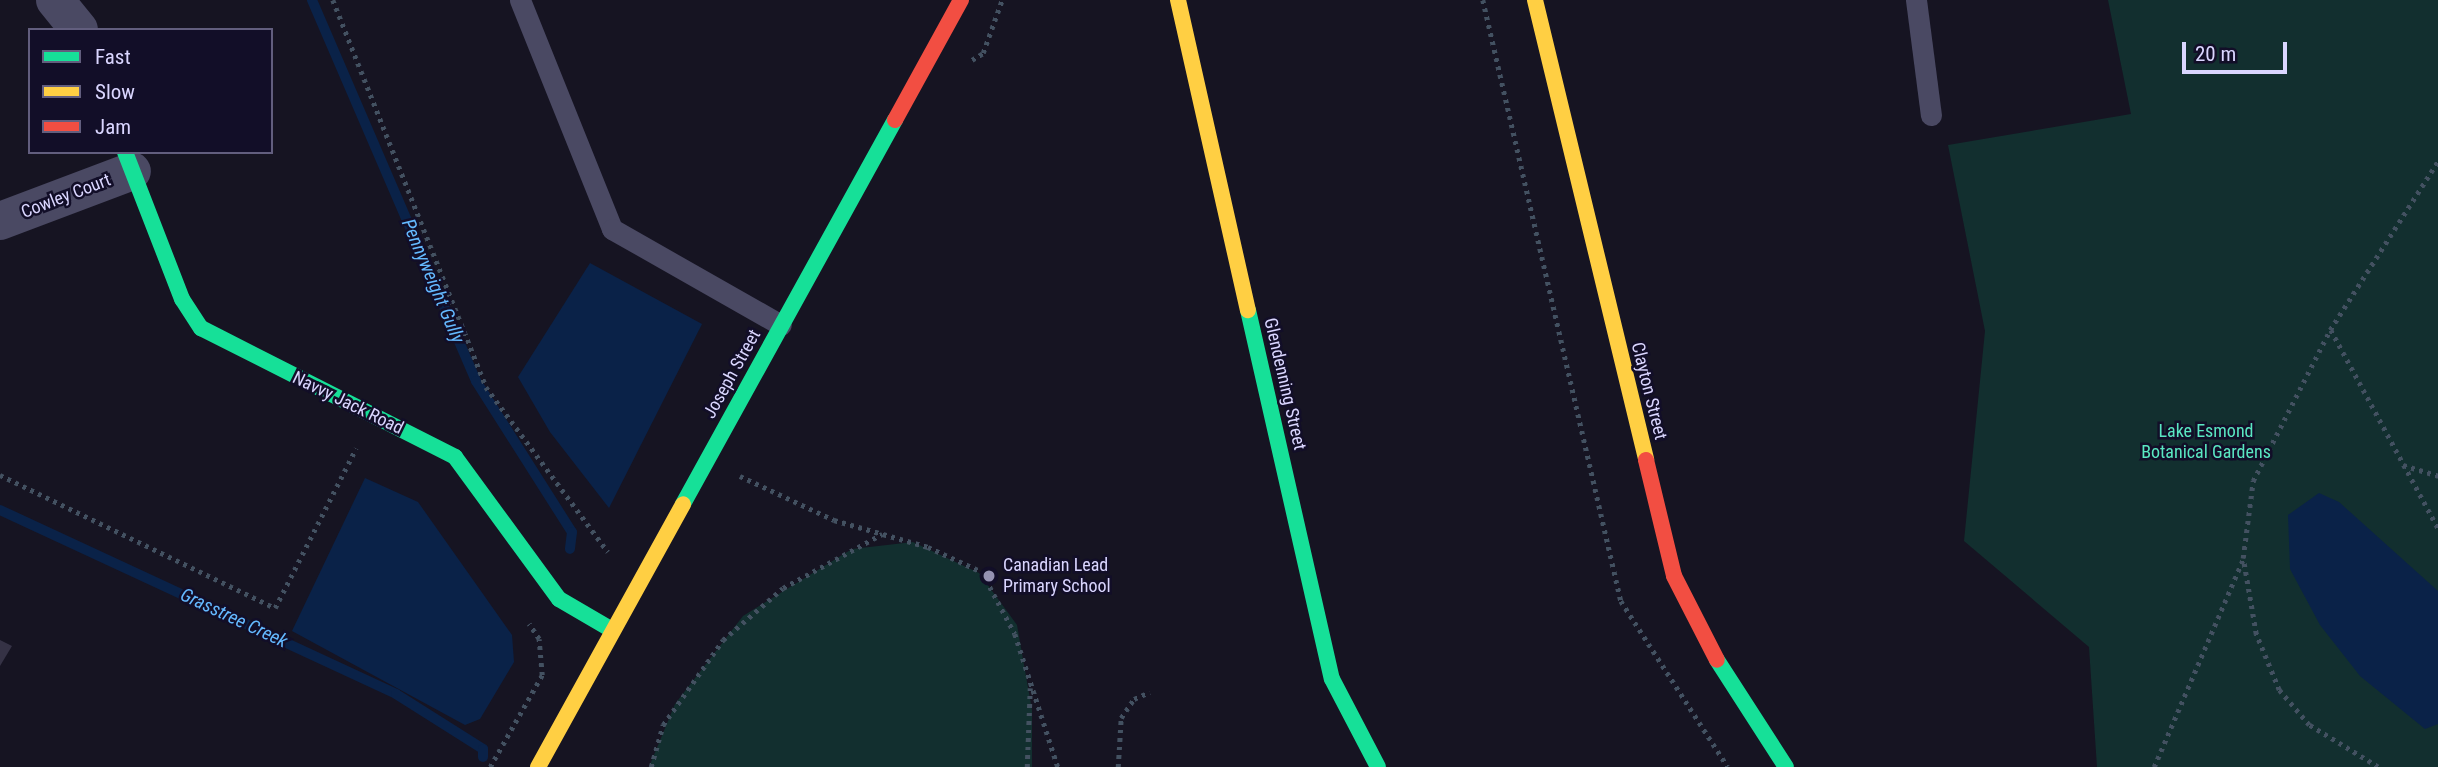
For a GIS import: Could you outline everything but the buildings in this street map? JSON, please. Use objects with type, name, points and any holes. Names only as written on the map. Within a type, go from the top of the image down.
[{"type":"street","points":[[55,0],[77,28]]},
{"type":"street","name":"Joseph Street","points":[[538,767],[961,0]]},
{"type":"street","name":"Glendenning Street","points":[[1178,0],[1332,679],[1378,767]]},
{"type":"street","name":"Clayton Street","points":[[1535,0],[1674,576],[1702,636],[1786,767]]},
{"type":"street","name":"Cowley Court","points":[[0,221],[129,162]]},
{"type":"street","name":"Navvy Jack Road","points":[[129,162],[182,299],[201,328],[455,457],[559,599],[612,630]]},
{"type":"lane","points":[[520,0],[612,229],[781,325]]},
{"type":"lane","points":[[1916,0],[1931,115]]},
{"type":"path","points":[[333,0],[486,387],[608,552]]},
{"type":"path","points":[[1483,0],[1621,601],[1728,767]]},
{"type":"path","points":[[2154,767],[2243,558],[2253,481],[2330,330],[2438,161]]},
{"type":"path","points":[[2330,330],[2438,528]]},
{"type":"path","points":[[0,475],[275,608],[354,447],[365,453]]},
{"type":"path","points":[[2403,464],[2438,477]]},
{"type":"path","points":[[736,474],[834,520],[959,558],[982,572],[1015,634],[1058,767]]},
{"type":"path","points":[[651,767],[663,725],[723,640],[783,588],[883,534]]},
{"type":"path","points":[[2243,558],[2256,634],[2279,690],[2309,725],[2378,767]]},
{"type":"path","points":[[490,767],[542,675],[540,639],[522,615]]},
{"type":"path","points":[[1027,767],[1031,687]]},
{"type":"path","points":[[1118,767],[1121,718],[1133,699],[1150,692]]},
{"type":"green space","name":"Lake Esmond Botanical Gardens","points":[[2108,0],[2438,0],[2438,767],[2097,767],[2089,647],[1964,541],[1985,331],[1948,145],[2131,114]]},
{"type":"green space","points":[[913,542],[979,573],[1017,625],[1032,710],[1032,767],[649,767],[675,704],[743,616],[852,549]]},
{"type":"water","points":[[590,263],[702,324],[609,508],[550,432],[518,377]]},
{"type":"water","points":[[365,478],[418,502],[512,635],[514,662],[480,719],[465,725],[292,631]]},
{"type":"water","points":[[2319,493],[2339,502],[2438,591],[2438,724],[2425,729],[2360,676],[2320,625],[2290,569],[2288,515]]},
{"type":"waterway","name":"Pennyweight Gully","points":[[312,0],[476,381],[572,532],[570,549]]},
{"type":"waterway","name":"Grasstree Creek","points":[[0,510],[396,694],[483,749],[483,757]]},
{"type":"traffic: fast","points":[[683,504],[895,120]]},
{"type":"traffic: fast","points":[[126,154],[182,299],[201,328],[455,457],[559,599],[612,630]]},
{"type":"traffic: fast","points":[[1248,310],[1332,679],[1378,767]]},
{"type":"traffic: fast","points":[[1717,660],[1786,767]]},
{"type":"traffic: slow","points":[[1178,0],[1248,310]]},
{"type":"traffic: slow","points":[[1535,0],[1646,460]]},
{"type":"traffic: slow","points":[[538,767],[683,504]]},
{"type":"traffic: jam","points":[[895,120],[961,0]]},
{"type":"traffic: jam","points":[[1646,460],[1674,576],[1717,660]]},
{"type":"place","name":"Canadian Lead Primary School","points":[[989,576]]}]
